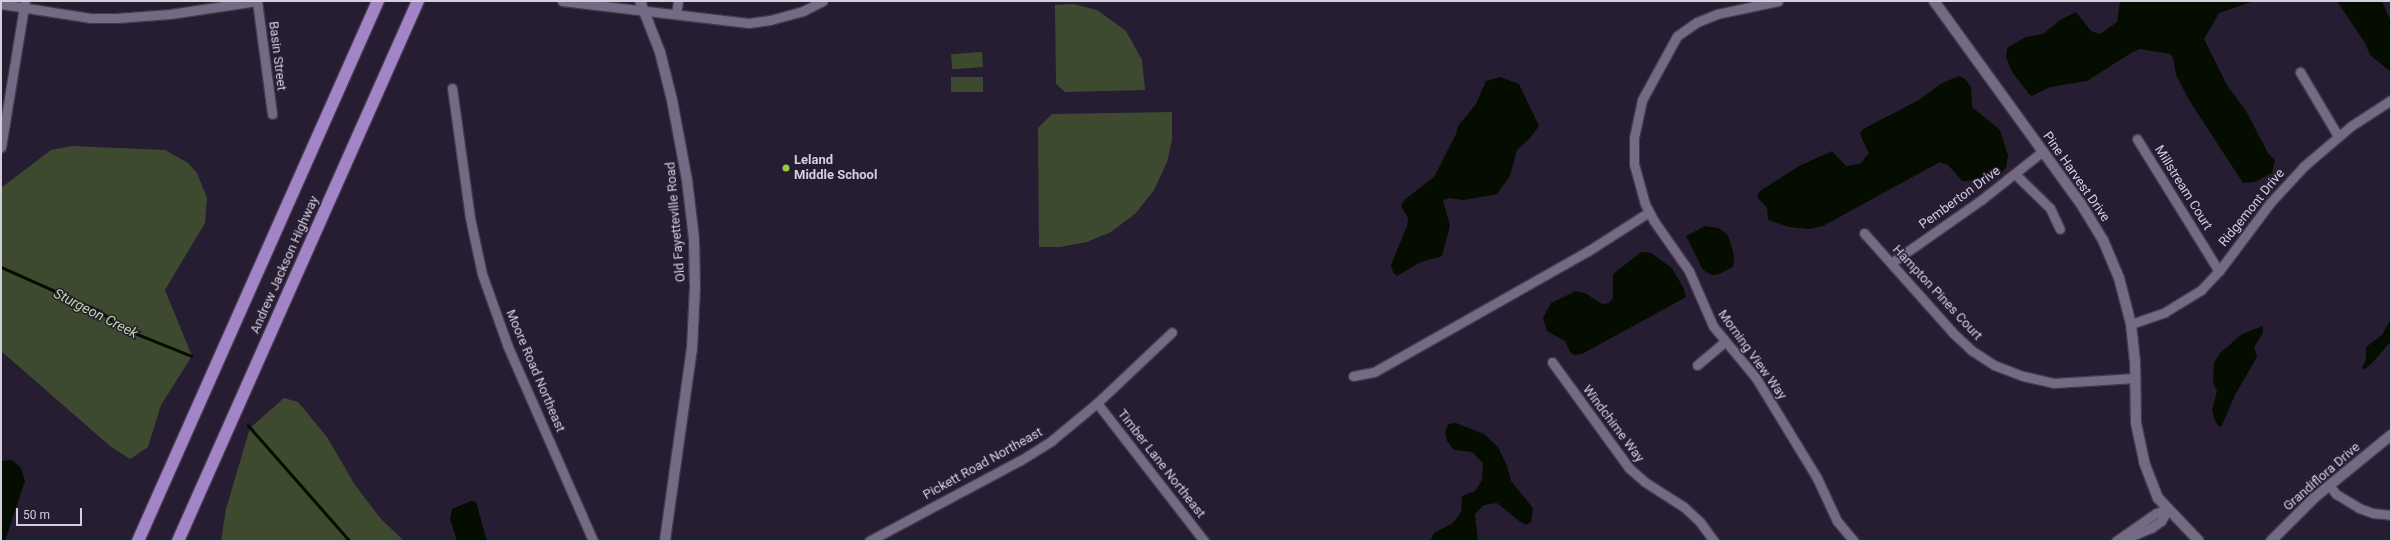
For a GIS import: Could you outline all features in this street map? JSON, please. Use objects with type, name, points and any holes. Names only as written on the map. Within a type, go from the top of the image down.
[{"type":"highway","name":"Andrew Jackson Highway","points":[[138,541],[378,1]]},
{"type":"highway","name":"Andrew Jackson Highway","points":[[178,541],[418,1]]},
{"type":"street","points":[[1,4],[25,4],[90,18],[117,18],[170,14],[257,1]]},
{"type":"street","name":"Basin Street","points":[[257,1],[272,114]]},
{"type":"street","points":[[562,1],[749,23],[770,20],[803,11],[820,2]]},
{"type":"street","name":"Old Fayetteville Road","points":[[640,1],[660,52],[679,135],[694,239],[696,287],[691,355],[665,541]]},
{"type":"street","points":[[676,14],[678,1]]},
{"type":"street","name":"Morning View Way","points":[[1778,1],[1738,8],[1706,18],[1683,31],[1670,46],[1642,100],[1634,138],[1637,179],[1649,212],[1685,262],[1708,318],[1724,342],[1756,378],[1817,478],[1837,521],[1854,541]]},
{"type":"street","name":"Pine Harvest Drive","points":[[1934,1],[2081,204],[2103,240],[2119,278],[2131,324],[2135,378],[2136,423],[2141,450],[2156,492],[2168,509],[2199,541]]},
{"type":"street","points":[[1,147],[25,4]]},
{"type":"street","points":[[2300,72],[2338,136]]},
{"type":"street","name":"Moore Road Northeast","points":[[452,88],[470,218],[482,274],[508,348],[593,541]]},
{"type":"street","name":"Ridgemont Drive","points":[[2131,324],[2156,316],[2178,306],[2201,290],[2219,272],[2274,199],[2304,166],[2338,136],[2391,100]]},
{"type":"street","name":"Millstream Court","points":[[2137,139],[2219,272]]},
{"type":"street","name":"Pemberton Drive","points":[[1891,263],[2015,174],[2042,152]]},
{"type":"street","points":[[2015,174],[2050,208],[2060,229]]},
{"type":"street","points":[[1353,376],[1374,372],[1583,255],[1649,212]]},
{"type":"street","name":"Hampton Pines Court","points":[[1864,233],[1962,342],[2004,370],[2034,379],[2062,383],[2135,378]]},
{"type":"street","name":"Pickett Road Northeast","points":[[869,541],[1021,460],[1051,440],[1097,403],[1172,332]]},
{"type":"street","points":[[1697,364],[1724,342]]},
{"type":"street","name":"Windchime Way","points":[[1552,362],[1629,468],[1646,482],[1684,507],[1700,522],[1714,541]]},
{"type":"street","name":"Timber Lane Northeast","points":[[1097,403],[1204,541]]},
{"type":"street","name":"Grandiflora Drive","points":[[2271,541],[2329,485],[2391,436]]},
{"type":"street","points":[[2329,485],[2336,494],[2359,508],[2391,514]]},
{"type":"street","points":[[2116,541],[2156,513],[2168,509]]},
{"type":"street","points":[[2120,541],[2151,528],[2161,521],[2168,509]]},
{"type":"green space","points":[[1073,4],[1097,10],[1126,31],[1142,60],[1145,90],[1065,92],[1056,84],[1055,5]]},
{"type":"green space","points":[[982,52],[983,67],[952,69],[951,54]]},
{"type":"green space","points":[[951,77],[983,77],[983,92],[951,92]]},
{"type":"green space","points":[[1172,112],[1172,140],[1167,162],[1154,190],[1136,213],[1111,232],[1087,242],[1060,247],[1039,247],[1038,128],[1052,114]]},
{"type":"green space","points":[[72,146],[165,150],[188,163],[197,173],[207,198],[205,223],[165,290],[192,356],[161,405],[148,447],[130,459],[110,446],[1,351],[1,188],[51,150]]},
{"type":"green space","points":[[284,398],[298,402],[327,437],[355,485],[381,519],[404,541],[221,541],[226,509],[250,428]]},
{"type":"shaded area","points":[[2120,1],[2254,1],[2219,13],[2204,39],[2227,85],[2246,111],[2268,153],[2275,160],[2272,173],[2255,182],[2243,183],[2189,100],[2176,75],[2173,58],[2170,54],[2140,49],[2131,53],[2087,81],[2050,87],[2032,96],[2029,94],[2012,72],[2006,57],[2007,48],[2026,37],[2043,34],[2060,20],[2076,12],[2091,31],[2100,34],[2117,22]]},
{"type":"shaded area","points":[[2337,1],[2382,1],[2391,22],[2391,72],[2370,55],[2365,43]]},
{"type":"shaded area","points":[[1959,76],[1965,79],[1971,87],[1972,107],[2000,130],[2008,156],[2006,167],[2000,175],[1984,180],[1962,181],[1948,165],[1940,162],[1823,226],[1809,229],[1789,227],[1768,220],[1767,208],[1757,197],[1760,191],[1799,166],[1832,151],[1846,166],[1860,164],[1869,153],[1860,133],[1863,129],[1917,101],[1942,83]]},
{"type":"shaded area","points":[[1500,77],[1519,84],[1539,126],[1530,138],[1517,150],[1510,176],[1497,194],[1464,200],[1449,198],[1443,200],[1450,226],[1442,256],[1421,262],[1397,276],[1393,272],[1391,265],[1407,226],[1408,218],[1401,206],[1404,200],[1434,177],[1456,134],[1458,126],[1476,104],[1486,81]]},
{"type":"shaded area","points":[[1705,226],[1718,228],[1727,234],[1731,244],[1734,257],[1733,267],[1719,274],[1712,275],[1703,270],[1686,236]]},
{"type":"shaded area","points":[[1641,252],[1651,253],[1672,268],[1684,289],[1686,297],[1582,354],[1574,355],[1570,352],[1565,341],[1547,331],[1543,318],[1551,303],[1576,291],[1585,293],[1602,304],[1609,303],[1613,298],[1613,274]]},
{"type":"shaded area","points":[[2391,319],[2391,341],[2372,363],[2365,369],[2362,368],[2366,360],[2366,347],[2382,335]]},
{"type":"shaded area","points":[[2263,326],[2263,333],[2254,347],[2257,357],[2236,393],[2221,427],[2215,421],[2212,410],[2217,391],[2213,383],[2214,363],[2220,353],[2242,334]]},
{"type":"shaded area","points":[[1456,423],[1484,434],[1498,447],[1507,466],[1511,481],[1533,508],[1531,522],[1526,525],[1497,503],[1484,505],[1475,514],[1478,541],[1430,541],[1434,533],[1453,523],[1461,512],[1462,496],[1475,491],[1482,480],[1483,463],[1472,452],[1454,450],[1447,441],[1445,432],[1448,424]]},
{"type":"shaded area","points":[[12,460],[21,468],[25,481],[5,541],[1,541],[1,461]]},
{"type":"shaded area","points":[[471,501],[476,502],[487,541],[457,541],[450,519],[452,509]]},
{"type":"waterway","name":"Sturgeon Creek","points":[[1,267],[100,311],[122,328],[192,356]]},
{"type":"waterway","name":"Sturgeon Creek","points":[[248,425],[350,541]]},
{"type":"place","name":"Leland Middle School","points":[[786,168]]}]
